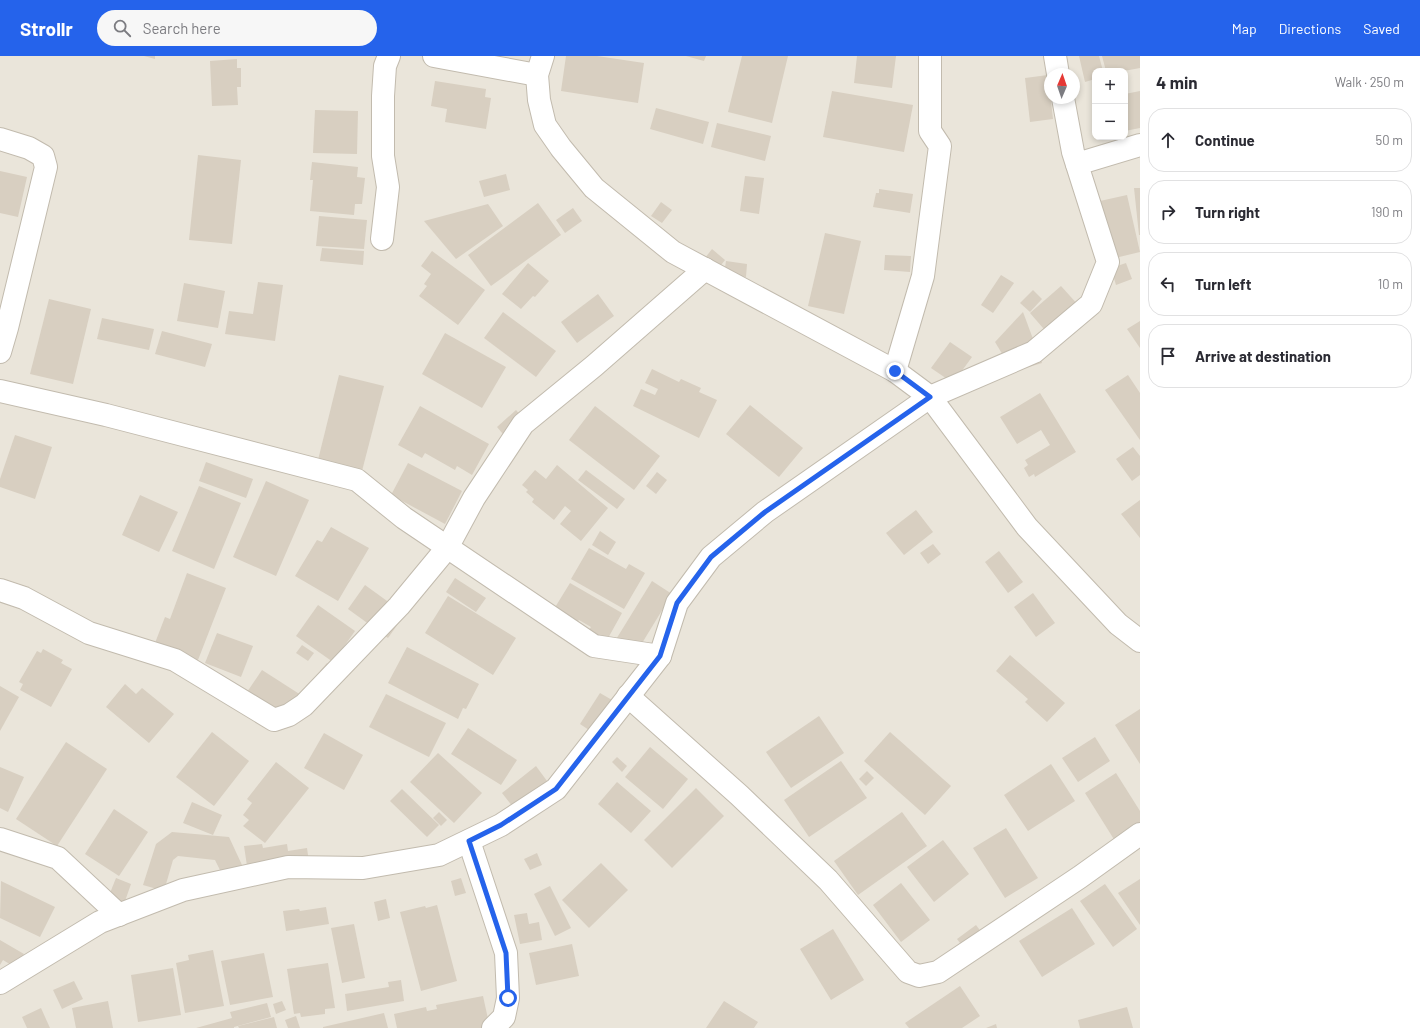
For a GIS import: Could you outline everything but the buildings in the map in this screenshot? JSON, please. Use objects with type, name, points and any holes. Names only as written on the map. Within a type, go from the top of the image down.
[{"type":"street","points":[[382,239],[388,188],[383,156],[383,96],[385,66],[389,56]]},
{"type":"street","points":[[434,56],[540,66],[539,100],[545,125],[561,148],[594,188],[673,252],[895,371],[930,397],[1028,527],[1118,624],[1140,642]]},
{"type":"street","points":[[895,371],[923,276],[940,146],[930,131],[930,56]]},
{"type":"street","points":[[1055,56],[1057,68]]},
{"type":"street","points":[[0,983],[100,922],[182,890],[288,867],[363,868],[439,855],[501,825],[556,789],[660,656],[677,603],[711,557],[765,512],[930,397],[1034,352],[1091,304],[1108,262],[1073,152],[1064,104]]},
{"type":"street","points":[[0,139],[29,148],[43,156],[46,167],[0,352]]},
{"type":"street","points":[[1077,164],[1140,144]]},
{"type":"street","points":[[0,590],[24,598],[89,633],[175,660],[274,720],[289,715],[304,705],[399,606],[447,548],[474,498],[524,424],[594,366],[704,269]]},
{"type":"street","points":[[0,391],[114,417],[357,480],[404,518],[594,646],[660,656]]},
{"type":"street","points":[[628,696],[739,795],[828,880],[908,972],[919,976],[938,972],[1080,877],[1140,834]]},
{"type":"street","points":[[0,839],[58,858],[119,915]]},
{"type":"street","points":[[469,841],[506,953],[508,998],[504,1017],[493,1028]]},
{"type":"shaded area","points":[[0,56],[1140,56],[1140,1028],[0,1028]]},
{"type":"route","points":[[508,998],[506,953],[469,841],[501,825],[556,789],[660,656],[677,603],[711,557],[765,512],[930,397],[895,371]]}]
